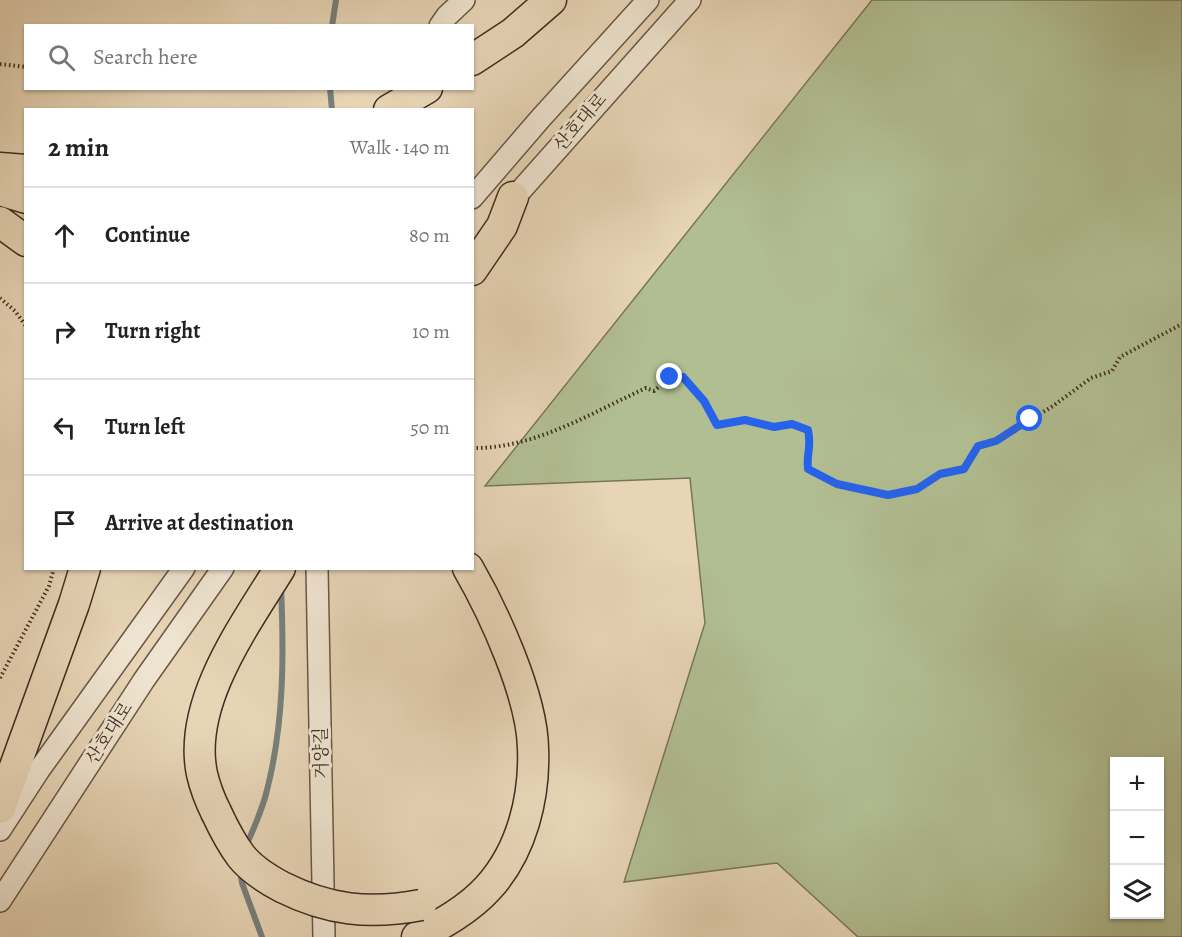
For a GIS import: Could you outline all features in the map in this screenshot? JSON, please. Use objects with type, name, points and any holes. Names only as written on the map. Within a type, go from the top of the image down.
[{"type":"highway","points":[[474,59],[513,33],[551,0]]},
{"type":"highway","points":[[392,108],[424,90]]},
{"type":"highway","points":[[0,168],[24,170]]},
{"type":"highway","points":[[0,190],[24,197]]},
{"type":"highway","points":[[474,267],[502,226],[513,197]]},
{"type":"highway","points":[[0,205],[24,213]]},
{"type":"highway","points":[[0,222],[24,240]]},
{"type":"highway","points":[[0,808],[85,570]]},
{"type":"highway","points":[[279,570],[214,682],[201,733],[201,772],[208,795],[228,838],[242,858],[271,881],[306,899],[360,910],[401,909],[421,905],[439,900],[461,889],[488,862],[510,819],[519,769],[516,726],[497,663],[451,570]]},
{"type":"highway","points":[[417,937],[456,914],[487,889],[509,859],[524,823],[532,782],[533,747],[528,711],[514,665],[469,570]]},
{"type":"street","points":[[441,24],[464,0]]},
{"type":"street","name":"산호대로","points":[[474,196],[648,0]]},
{"type":"street","name":"산호대로","points":[[474,244],[690,0]]},
{"type":"street","points":[[385,108],[397,90]]},
{"type":"street","name":"산호대로","points":[[0,830],[39,770],[183,570]]},
{"type":"street","name":"산호대로","points":[[0,901],[144,680],[223,570]]},
{"type":"street","name":"거양길","points":[[317,570],[324,937]]},
{"type":"path","points":[[0,64],[24,67]]},
{"type":"path","points":[[0,298],[15,311],[24,323]]},
{"type":"path","points":[[474,448],[494,448],[534,438],[646,388],[654,391],[670,377],[683,377],[704,401],[717,425],[745,420],[774,427],[792,424],[808,430],[811,443],[807,459],[808,469],[837,484],[888,495],[917,489],[940,474],[964,469],[978,446],[996,441],[1053,406],[1091,378],[1112,371],[1120,357],[1182,324]]},
{"type":"path","points":[[0,678],[49,586],[53,570]]},
{"type":"green space","points":[[872,0],[1182,0],[1182,937],[858,937],[777,863],[624,882],[705,623],[690,478],[485,486]]},
{"type":"waterway","points":[[332,24],[336,0]]},
{"type":"waterway","points":[[330,90],[332,108]]},
{"type":"waterway","points":[[246,846],[265,797],[277,740],[282,689],[281,588]]},
{"type":"waterway","points":[[240,869],[242,883],[262,937]]},
{"type":"route","points":[[670,377],[683,377],[704,401],[717,425],[745,420],[774,427],[792,424],[808,430],[811,443],[807,459],[808,469],[837,484],[888,495],[917,489],[940,474],[964,469],[978,446],[996,441],[1030,419]]}]
